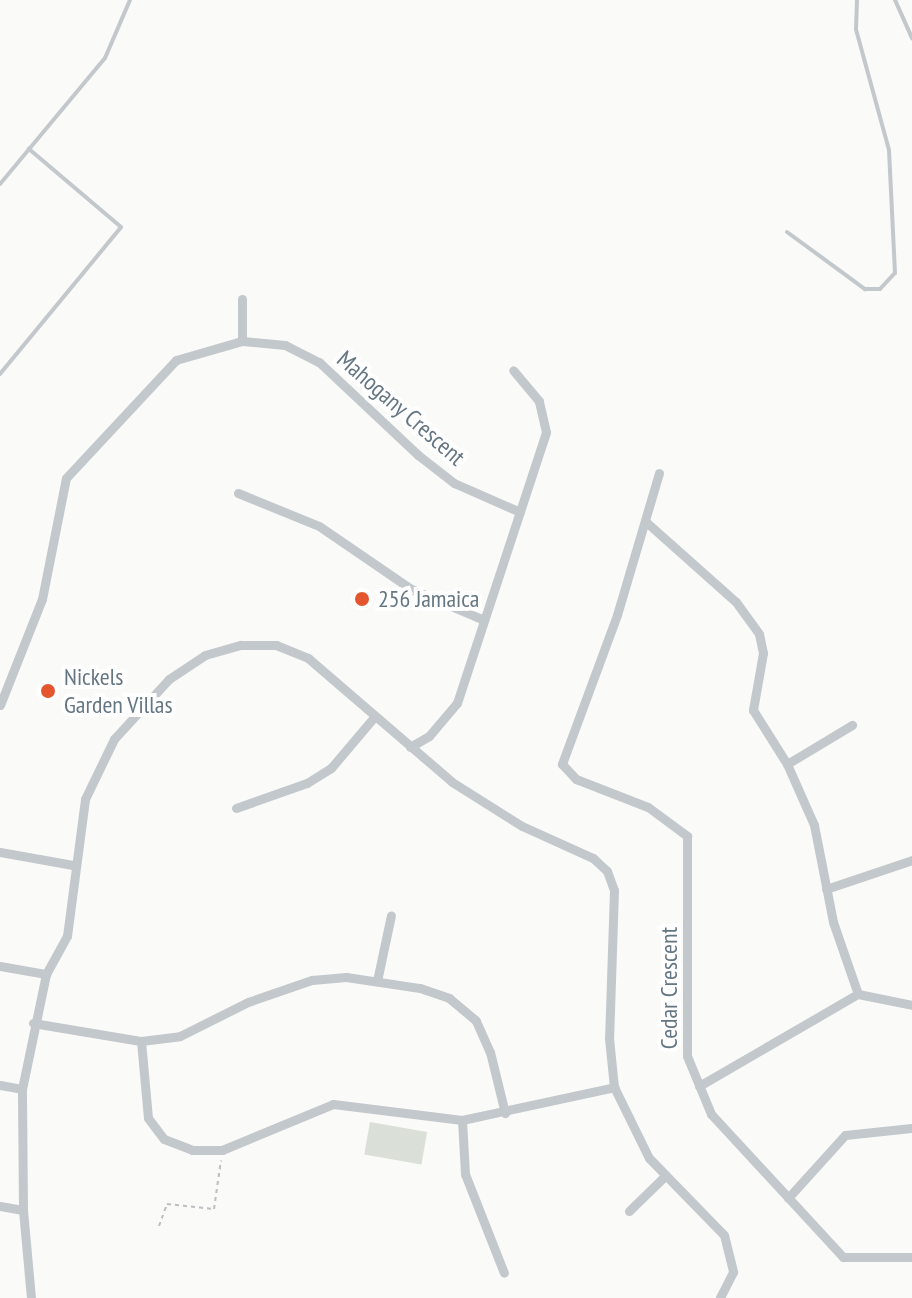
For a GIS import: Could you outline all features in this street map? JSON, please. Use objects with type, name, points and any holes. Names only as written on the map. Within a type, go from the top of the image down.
[{"type":"street","points":[[242,299],[242,341]]},
{"type":"street","name":"Mahogany Crescent","points":[[0,705],[42,599],[66,478],[176,360],[242,341],[285,345],[319,362],[430,464],[486,501],[520,512]]},
{"type":"street","points":[[410,747],[429,736],[457,703],[546,432],[539,401],[513,370]]},
{"type":"street","points":[[659,473],[645,521],[736,602],[759,634],[763,653],[753,710],[787,764],[814,825],[826,889],[858,994]]},
{"type":"street","points":[[238,493],[319,526],[411,589],[484,620]]},
{"type":"street","name":"Cedar Crescent","points":[[645,521],[562,764],[576,779],[648,807],[687,836],[687,1056],[699,1086],[731,1141],[843,1257],[912,1257]]},
{"type":"street","points":[[31,1298],[23,1210],[22,1089],[33,1023],[46,974],[67,936],[73,865],[85,799],[114,739],[143,704],[205,655],[241,645],[276,645],[308,658],[410,747],[490,806],[593,858],[607,871],[614,890],[609,1038],[614,1087],[636,1138],[664,1177],[724,1235],[733,1272],[720,1298]]},
{"type":"street","points":[[236,808],[307,783],[331,768],[375,716]]},
{"type":"street","points":[[787,764],[852,725]]},
{"type":"street","points":[[0,852],[73,865]]},
{"type":"street","points":[[826,889],[912,860]]},
{"type":"street","points":[[377,981],[391,915]]},
{"type":"street","points":[[0,966],[46,974]]},
{"type":"street","points":[[33,1023],[141,1041],[180,1036],[248,1002],[312,980],[377,981],[449,998],[476,1021],[490,1052],[505,1113]]},
{"type":"street","points":[[699,1086],[858,994],[912,1005]]},
{"type":"street","points":[[141,1041],[148,1118],[164,1139],[192,1150],[222,1150],[333,1104],[462,1120],[614,1087]]},
{"type":"street","points":[[0,1085],[22,1089]]},
{"type":"street","points":[[462,1120],[465,1174],[504,1273]]},
{"type":"street","points":[[788,1198],[845,1135],[912,1128]]},
{"type":"street","points":[[629,1211],[664,1177]]},
{"type":"street","points":[[0,1206],[23,1210]]},
{"type":"lane","points":[[0,184],[105,58],[130,0]]},
{"type":"lane","points":[[787,232],[865,289],[880,289],[895,273],[889,150],[856,29],[857,0]]},
{"type":"lane","points":[[895,0],[912,38]]},
{"type":"lane","points":[[0,374],[121,227],[29,149]]},
{"type":"path","points":[[159,1226],[167,1204],[214,1209],[222,1150]]},
{"type":"shaded area","points":[[370,1122],[427,1132],[421,1165],[364,1154]]},
{"type":"place","name":"256 Jamaica","points":[[362,599]]},
{"type":"place","name":"Nickels Garden Villas","points":[[48,691]]}]
